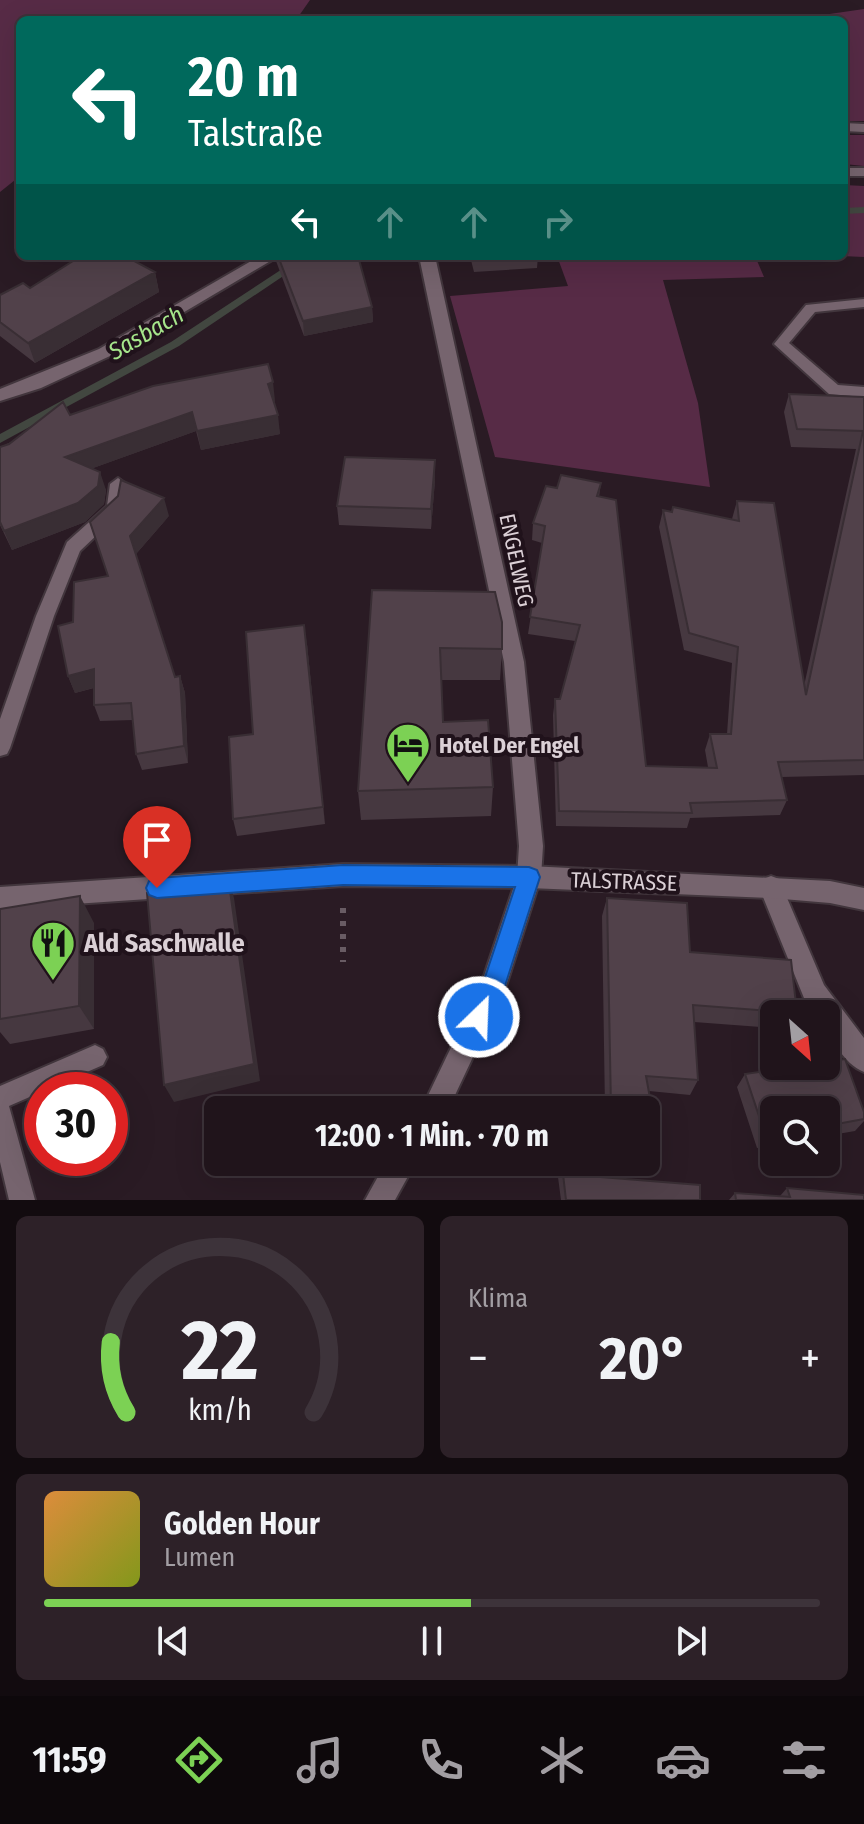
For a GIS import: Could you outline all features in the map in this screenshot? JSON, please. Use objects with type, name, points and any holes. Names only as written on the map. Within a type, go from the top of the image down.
[{"type":"street","points":[[0,395],[32,386],[84,363],[264,260]]},
{"type":"street","name":"ENGELWEG","points":[[428,260],[514,662],[531,846],[529,877],[492,989],[441,1096]]},
{"type":"street","name":"TALSTRASSE","points":[[0,898],[343,875],[529,877],[771,887],[830,892],[864,899]]},
{"type":"street","points":[[771,887],[815,994],[864,1059]]},
{"type":"street","points":[[379,1200],[394,1176]]},
{"type":"lane","points":[[864,303],[811,308],[781,344],[834,390],[864,392]]},
{"type":"lane","points":[[0,748],[45,616],[73,547],[115,508],[118,484]]},
{"type":"lane","points":[[0,1098],[95,1057]]},
{"type":"lane","points":[[0,1113],[22,1200]]},
{"type":"path","points":[[343,875],[343,962]]},
{"type":"shaded area","points":[[0,0],[310,0],[299,16],[16,16],[16,179],[0,192]]},
{"type":"shaded area","points":[[864,9],[864,121],[848,121],[848,16],[816,16]]},
{"type":"shaded area","points":[[848,135],[864,135],[864,166],[848,164]]},
{"type":"shaded area","points":[[848,185],[864,186],[864,257],[848,256]]},
{"type":"shaded area","points":[[558,260],[757,260],[764,277],[663,280],[698,403],[710,487],[495,457],[450,296],[568,286]]},
{"type":"building","points":[[75,260],[132,260],[155,272],[28,343],[0,322],[0,295],[23,283],[30,288]]},
{"type":"building","points":[[280,260],[359,260],[372,307],[303,321]]},
{"type":"building","points":[[268,364],[273,382],[268,384],[278,415],[197,431],[192,412],[65,457],[100,472],[98,486],[78,503],[4,531],[0,522],[0,447],[9,444],[63,402],[70,415],[153,386]]},
{"type":"building","points":[[789,394],[864,397],[864,760],[778,762],[787,800],[690,803],[692,813],[559,811],[555,699],[560,699],[580,625],[530,617],[545,526],[533,523],[546,486],[557,488],[561,475],[601,483],[597,496],[616,500],[646,766],[717,768],[710,734],[731,734],[738,647],[689,633],[663,510],[672,512],[673,507],[739,521],[737,501],[774,503],[806,695],[863,431],[797,429]]},
{"type":"building","points":[[345,457],[435,460],[431,509],[337,506]]},
{"type":"building","points":[[121,480],[164,498],[130,536],[175,677],[180,676],[184,746],[136,754],[131,703],[94,705],[94,669],[68,676],[58,626],[73,622],[74,582],[108,576],[90,522],[118,496]]},
{"type":"building","points":[[372,590],[495,592],[502,622],[502,649],[440,648],[443,722],[488,720],[493,787],[358,791]]},
{"type":"building","points":[[304,625],[323,807],[233,819],[229,737],[253,734],[246,632]]},
{"type":"building","points":[[228,876],[254,1064],[164,1085],[147,893]]},
{"type":"building","name":"Ald Saschwalle","points":[[80,896],[79,1006],[0,1019],[0,909]]},
{"type":"building","points":[[607,898],[687,903],[690,952],[791,960],[796,1000],[760,1000],[760,1010],[693,1005],[698,1080],[646,1076],[650,1096],[611,1096]]},
{"type":"building","points":[[845,1059],[864,1119],[840,1123],[840,1096],[760,1096],[760,1119],[745,1074],[760,1072],[760,1080],[840,1080],[840,1060]]},
{"type":"building","points":[[563,1176],[700,1185],[700,1200],[566,1200]]},
{"type":"building","points":[[787,1188],[864,1195],[864,1200],[736,1200],[735,1193],[790,1197]]},
{"type":"waterway","name":"Sasbach","points":[[848,211],[864,210]]},
{"type":"waterway","name":"Sasbach","points":[[0,439],[175,344],[302,260]]},
{"type":"place","name":"Hotel Der Engel","points":[[408,784]]},
{"type":"place","name":"Ald Saschwalle","points":[[53,982]]},
{"type":"route","points":[[157,888],[343,875],[529,877],[492,989],[479,1017]]}]
